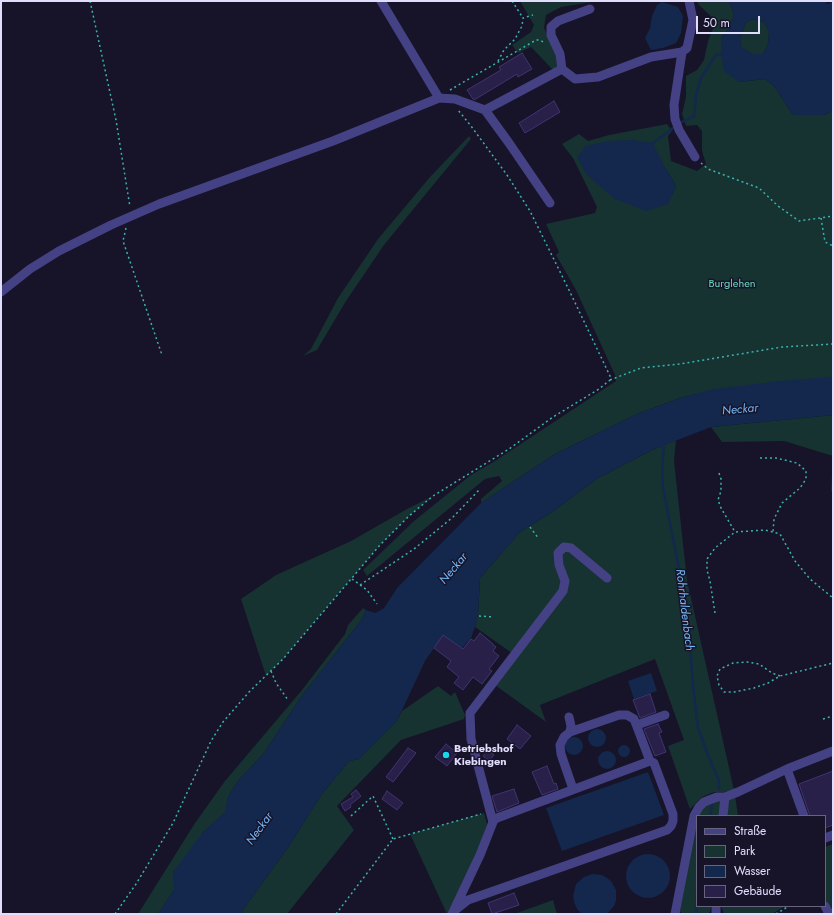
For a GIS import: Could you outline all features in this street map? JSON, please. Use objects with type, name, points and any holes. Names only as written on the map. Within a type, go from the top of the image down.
[{"type":"street","points":[[380,1],[439,98]]},
{"type":"street","points":[[590,9],[558,21],[551,27],[551,35],[560,54],[562,69],[575,78],[598,77],[651,57],[682,52],[687,48],[693,20],[689,1]]},
{"type":"street","points":[[682,52],[674,105],[675,119],[679,130],[695,157]]},
{"type":"street","points":[[485,110],[562,69]]},
{"type":"street","points":[[1,292],[30,269],[59,251],[131,215],[177,196],[348,135],[439,98],[455,99],[485,110],[509,142],[550,203]]},
{"type":"street","points":[[453,913],[480,856],[493,821],[471,739],[470,713],[563,591],[565,581],[559,565],[558,553],[564,547],[571,548],[607,578]]},
{"type":"street","points":[[453,913],[468,900],[667,830],[673,822],[673,814],[654,763],[650,761],[634,719],[627,715],[619,715],[570,732],[564,737],[560,745],[561,754],[574,789]]},
{"type":"street","points":[[637,725],[665,715]]},
{"type":"street","points":[[569,717],[571,726],[570,732]]},
{"type":"street","points":[[675,914],[694,816],[704,802],[717,797],[724,797],[787,769],[833,751]]},
{"type":"street","points":[[493,821],[497,818],[650,761]]},
{"type":"street","points":[[787,769],[804,815]]},
{"type":"street","points":[[723,815],[724,797]]},
{"type":"street","points":[[825,907],[828,912],[832,914]]},
{"type":"path","points":[[90,1],[116,120],[131,215],[125,230],[123,241],[162,355]]},
{"type":"path","points":[[496,63],[504,50],[515,39],[522,26],[523,18],[512,1]]},
{"type":"path","points":[[523,18],[533,15]]},
{"type":"path","points":[[439,98],[462,82],[532,41],[540,40],[544,43],[556,46]]},
{"type":"path","points":[[456,108],[508,175],[530,211],[573,297],[610,376],[610,380]]},
{"type":"path","points":[[695,157],[708,169],[759,188],[778,206],[799,220],[833,216]]},
{"type":"path","points":[[821,218],[825,242],[833,246]]},
{"type":"path","points":[[115,914],[136,884],[173,823],[211,741],[223,722],[249,692],[271,671],[380,545],[409,516],[433,496],[509,449],[553,417],[599,389],[610,380],[641,368],[680,364],[782,347],[833,344]]},
{"type":"path","points":[[760,458],[776,458],[797,463],[806,470],[806,479],[800,488],[782,503],[774,519],[772,532]]},
{"type":"path","points":[[719,473],[721,485],[718,500],[735,532]]},
{"type":"path","points":[[360,585],[414,549],[453,517],[480,489]]},
{"type":"path","points":[[530,527],[538,539]]},
{"type":"path","points":[[715,613],[707,570],[707,559],[715,548],[735,532],[765,530],[780,534],[795,561],[810,579],[833,598]]},
{"type":"path","points":[[352,579],[367,590],[377,604]]},
{"type":"path","points":[[479,616],[494,617]]},
{"type":"path","points":[[780,676],[772,673],[759,664],[747,662],[733,663],[720,669],[717,676],[719,685],[724,692],[734,692],[754,688],[768,683],[780,676],[833,663]]},
{"type":"path","points":[[271,671],[276,683],[288,700]]},
{"type":"path","points":[[823,719],[833,716]]},
{"type":"path","points":[[351,816],[374,796],[393,839]]},
{"type":"path","points":[[336,914],[393,839],[491,811]]},
{"type":"path","points":[[776,914],[786,907]]},
{"type":"green space","points":[[520,1],[598,1],[561,7],[546,15],[544,28],[557,55],[558,66],[553,70],[531,47],[518,53],[512,45],[531,32],[534,25]]},
{"type":"green space","name":"Burglehen","points":[[697,1],[729,1],[734,14],[730,27],[721,38],[739,82],[765,79],[774,86],[793,115],[824,115],[833,111],[833,381],[701,393],[680,398],[637,414],[555,454],[481,503],[481,499],[502,481],[499,476],[485,479],[367,576],[363,570],[414,521],[471,475],[495,461],[616,381],[615,375],[576,290],[556,255],[559,252],[546,224],[595,213],[597,207],[573,158],[562,144],[579,134],[588,141],[609,135],[667,124],[672,131],[668,136],[671,161],[697,171],[706,164],[702,151],[702,131],[697,125],[686,126],[682,114],[686,97],[686,76],[697,70],[704,60],[715,20],[699,5]],"holes":[[[664,166],[676,186],[672,195]]]},
{"type":"green space","points":[[754,19],[764,22],[769,32],[768,44],[763,54],[752,54],[741,47],[740,38],[746,22]]},
{"type":"green space","points":[[469,136],[471,139],[384,245],[346,301],[317,350],[303,356],[311,349],[338,298],[378,239],[430,177]]},
{"type":"green space","points":[[833,415],[833,456],[784,441],[722,442],[711,427]]},
{"type":"green space","points":[[676,440],[674,461],[687,580],[734,790],[714,792],[702,797],[690,809],[668,746],[684,740],[655,659],[540,705],[546,722],[495,685],[516,656],[475,627],[478,614],[480,578],[520,532],[552,512],[598,478],[652,450]]},
{"type":"green space","points":[[833,456],[833,492],[831,491]]},
{"type":"green space","points":[[433,496],[409,516],[380,545],[283,659],[266,676],[241,599],[276,575],[351,541]]},
{"type":"green space","points":[[363,608],[366,610],[363,618],[301,697],[264,753],[238,781],[228,797],[226,812],[203,832],[174,890],[158,914],[138,914],[195,823],[225,781],[302,690],[345,634],[348,625]]},
{"type":"green space","points":[[438,686],[451,696],[455,692],[465,715],[464,719],[401,740],[337,806],[354,830],[287,914],[240,914],[289,846],[321,795],[349,761],[359,759],[397,721],[402,711]]},
{"type":"green space","points":[[735,795],[738,815],[727,815],[729,798]]},
{"type":"green space","points":[[719,800],[722,802],[721,815],[699,815],[705,805]]},
{"type":"green space","points":[[484,813],[487,824],[477,854],[447,914],[410,834]]},
{"type":"green space","points":[[696,825],[696,907],[711,907],[710,912],[707,914],[682,914],[680,911]]},
{"type":"green space","points":[[833,844],[833,911],[830,910],[826,903],[826,847]]},
{"type":"green space","points":[[553,900],[557,914],[514,914]]},
{"type":"green space","points":[[721,907],[783,907],[772,914],[724,914]]},
{"type":"water","points":[[729,1],[825,1],[827,4],[833,2],[833,111],[824,115],[793,115],[774,86],[765,79],[739,82],[724,71],[721,54],[721,38],[730,27],[734,14]],"holes":[[[754,19],[764,22],[769,32],[768,44],[763,54],[752,54],[741,47],[740,38],[746,22]]]},
{"type":"water","points":[[662,2],[678,7],[683,16],[681,33],[676,43],[663,48],[651,50],[645,38],[650,28],[652,16],[657,5]]},
{"type":"water","points":[[632,140],[653,143],[676,186],[668,204],[646,211],[615,199],[586,174],[577,157],[586,146],[609,141]]},
{"type":"water","name":"Neckar","points":[[833,377],[833,415],[711,427],[652,450],[598,478],[552,512],[520,532],[480,578],[478,615],[471,638],[462,648],[443,635],[425,661],[397,721],[359,759],[349,761],[321,795],[289,846],[240,914],[158,914],[174,890],[173,872],[203,832],[225,812],[228,797],[238,781],[264,753],[301,697],[363,618],[366,610],[375,613],[384,608],[397,588],[481,503],[555,454],[637,414],[680,398],[714,389],[780,381]]},
{"type":"water","points":[[651,673],[657,691],[634,699],[628,681]]},
{"type":"water","points":[[597,729],[601,730],[605,734],[605,742],[601,746],[597,747],[593,746],[589,742],[588,738],[589,734],[593,730]]},
{"type":"water","points":[[574,737],[580,740],[583,746],[580,752],[574,755],[568,752],[565,746],[568,740]]},
{"type":"water","points":[[624,745],[628,747],[630,751],[628,755],[624,757],[620,755],[618,751],[620,747]]},
{"type":"water","points":[[607,751],[613,754],[616,760],[613,766],[607,769],[601,766],[598,760],[601,754]]},
{"type":"water","points":[[648,772],[664,815],[562,851],[546,808]]},
{"type":"water","points":[[648,854],[660,858],[666,864],[670,876],[666,888],[660,894],[648,898],[636,894],[630,888],[626,876],[630,864],[636,858]]},
{"type":"water","points":[[592,874],[602,875],[607,878],[611,881],[616,890],[616,901],[614,906],[607,914],[582,914],[577,909],[574,902],[573,896],[576,884],[584,877]]},
{"type":"building","points":[[522,53],[532,69],[518,77],[517,74],[474,100],[473,99],[467,90],[501,70],[499,67]]},
{"type":"building","points":[[554,101],[560,112],[525,133],[519,123]]},
{"type":"building","points":[[480,633],[496,647],[493,651],[499,656],[489,669],[492,671],[482,684],[473,677],[463,690],[454,683],[459,677],[447,667],[451,661],[434,648],[443,635],[463,649],[471,639],[474,641]]},
{"type":"building","points":[[650,694],[656,712],[640,718],[633,700]]},
{"type":"building","points":[[658,724],[662,732],[659,733],[666,752],[655,756],[644,729]]},
{"type":"building","points":[[517,725],[531,736],[520,749],[507,739]]},
{"type":"building","name":"Betriebshof Kiebingen","points":[[446,744],[457,753],[447,766],[435,757]]},
{"type":"building","points":[[408,748],[416,753],[393,782],[386,777]]},
{"type":"building","points":[[488,750],[494,755],[489,761],[483,756]]},
{"type":"building","points":[[547,766],[554,784],[556,783],[558,789],[542,795],[532,772]]},
{"type":"building","points":[[833,771],[833,825],[826,828],[826,815],[810,815],[799,784]]},
{"type":"building","points":[[514,789],[519,803],[497,812],[492,796]]},
{"type":"building","points":[[356,790],[361,796],[345,811],[341,804],[353,797],[351,794]]},
{"type":"building","points":[[387,791],[403,803],[397,810],[382,799]]},
{"type":"building","points":[[514,893],[519,905],[492,914],[488,903]]},
{"type":"waterway","points":[[682,122],[694,116],[696,95],[701,78],[716,55],[721,54]]},
{"type":"waterway","points":[[653,143],[673,128]]},
{"type":"waterway","name":"Rohrhaldenbach","points":[[664,442],[662,470],[663,488],[681,579],[689,633],[698,728],[719,781],[719,789]]},
{"type":"waterway","name":"Rohrhaldenbach","points":[[710,815],[712,805]]},
{"type":"waterway","name":"Rohrhaldenbach","points":[[696,907],[696,914]]},
{"type":"place","name":"Betriebshof Kiebingen","points":[[446,755]]}]
